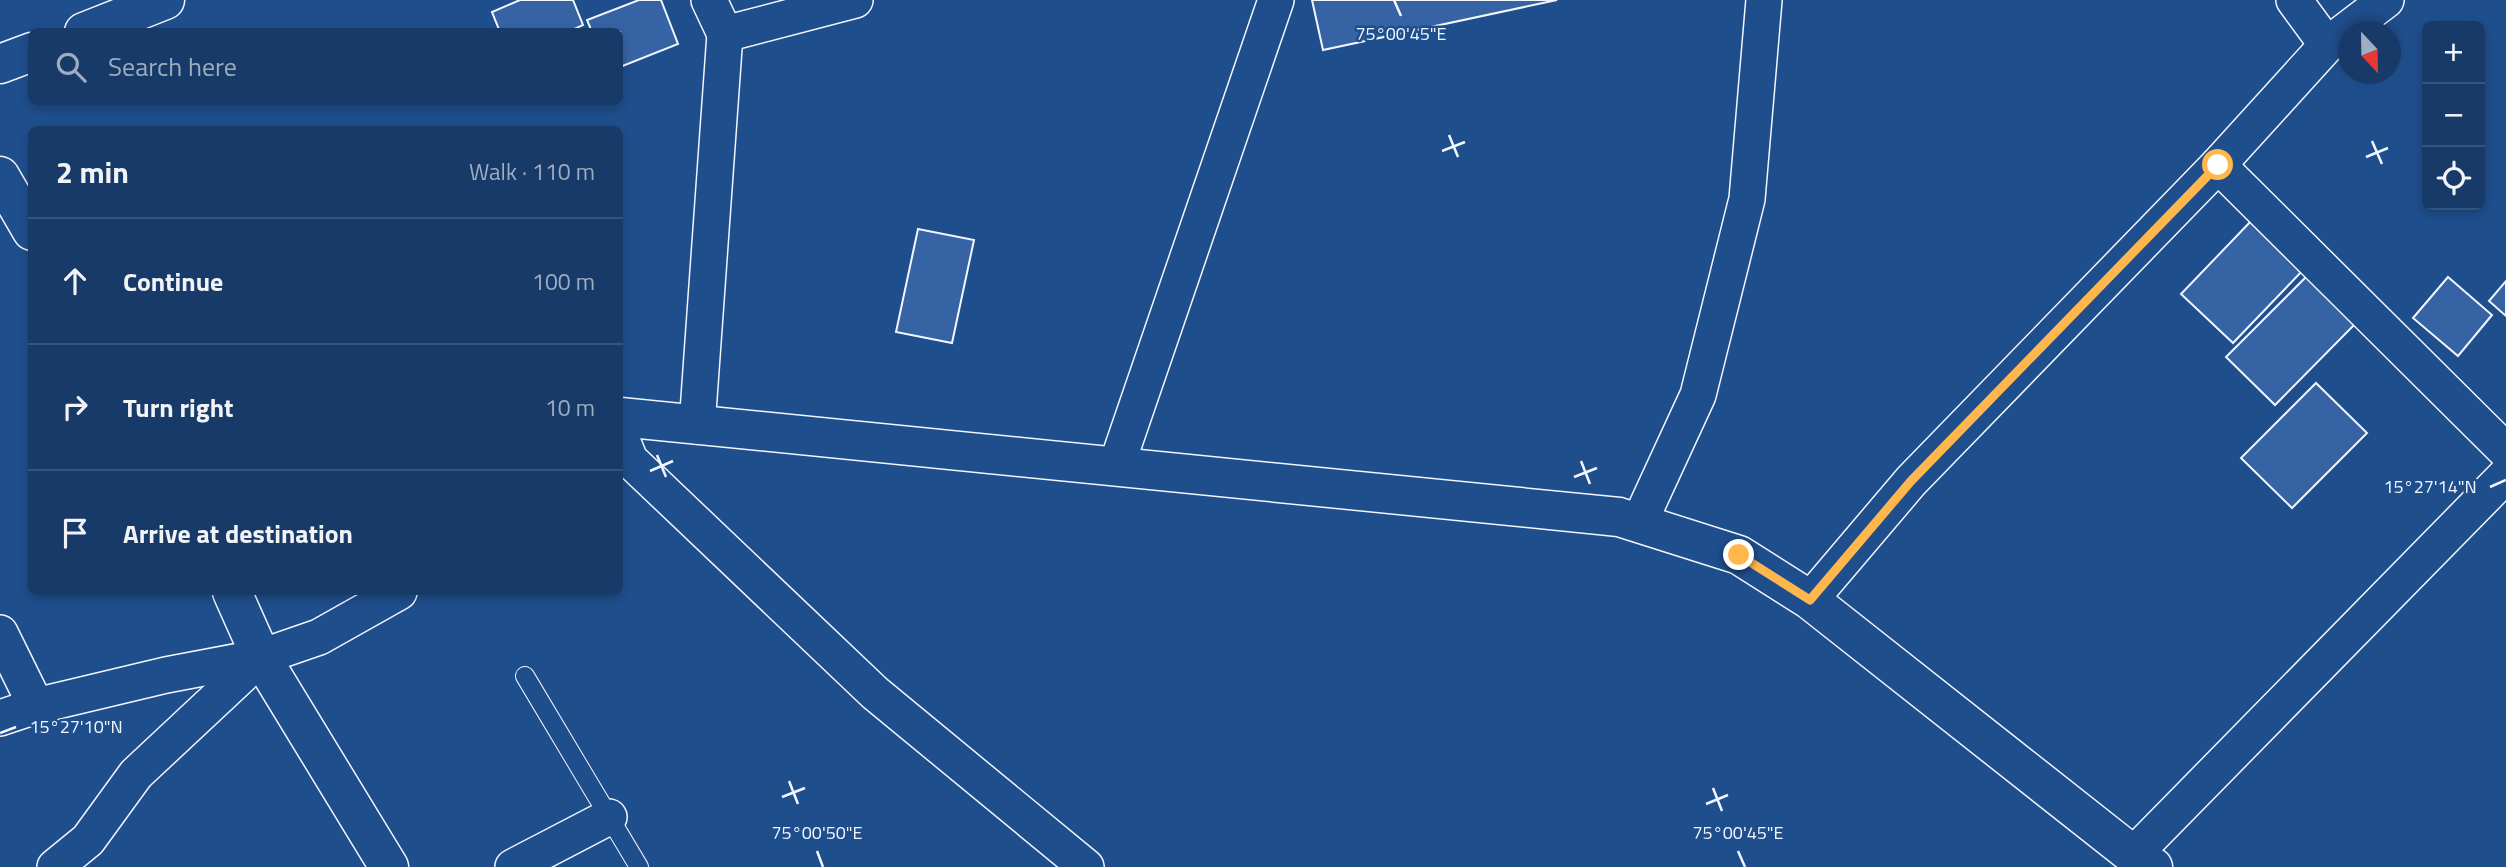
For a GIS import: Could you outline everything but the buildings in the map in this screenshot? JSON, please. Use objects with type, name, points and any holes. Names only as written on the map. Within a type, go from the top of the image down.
[{"type":"street","points":[[94,28],[164,0]]},
{"type":"street","points":[[698,426],[725,34],[709,0]]},
{"type":"street","points":[[725,34],[855,0]]},
{"type":"street","points":[[1115,467],[1276,0]]},
{"type":"street","points":[[1639,523],[1698,396],[1747,199],[1764,0]]},
{"type":"street","points":[[2294,0],[2327,45]]},
{"type":"street","points":[[1810,600],[1911,481],[2218,165],[2327,45],[2386,0]]},
{"type":"street","points":[[0,64],[28,54]]},
{"type":"street","points":[[2218,165],[2506,451]]},
{"type":"street","points":[[0,176],[28,224]]},
{"type":"street","points":[[623,417],[1619,517],[1739,555],[1810,600],[2143,861],[2506,475]]},
{"type":"street","points":[[623,453],[875,693],[1086,867]]},
{"type":"street","points":[[233,595],[261,657],[389,867]]},
{"type":"street","points":[[0,718],[36,706],[166,674],[261,657],[319,637],[394,595]]},
{"type":"street","points":[[0,633],[36,706]]},
{"type":"street","points":[[55,867],[88,840],[136,774],[261,657]]},
{"type":"street","points":[[513,867],[610,817]]},
{"type":"lane","points":[[525,676],[639,867]]},
{"type":"route","points":[[1739,555],[1810,600],[1911,481],[2218,165]]}]
